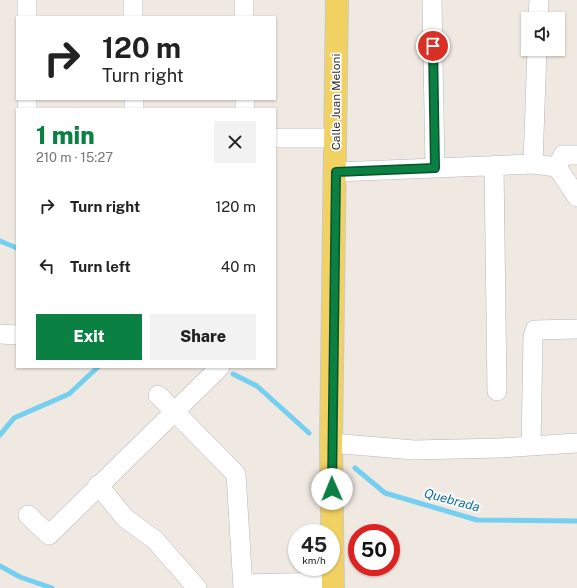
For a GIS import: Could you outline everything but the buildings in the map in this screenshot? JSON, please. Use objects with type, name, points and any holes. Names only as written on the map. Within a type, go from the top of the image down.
[{"type":"main road","name":"Calle Juan Meloni","points":[[333,585],[331,443],[336,172],[334,138],[337,0]]},
{"type":"street","points":[[27,0],[27,16]]},
{"type":"street","points":[[133,0],[133,16]]},
{"type":"street","points":[[244,0],[244,16]]},
{"type":"street","points":[[432,0],[435,168]]},
{"type":"street","points":[[538,12],[539,0]]},
{"type":"street","points":[[533,164],[537,56]]},
{"type":"street","points":[[276,138],[334,138]]},
{"type":"street","points":[[557,167],[563,155],[577,155]]},
{"type":"street","points":[[336,172],[533,164],[557,167],[577,196]]},
{"type":"street","points":[[494,166],[497,391]]},
{"type":"street","points":[[531,446],[533,337],[535,330],[577,329]]},
{"type":"street","points":[[0,334],[16,336]]},
{"type":"street","points":[[28,515],[49,535],[219,368]]},
{"type":"street","points":[[158,395],[236,474],[243,586],[333,585]]},
{"type":"street","points":[[331,443],[414,450],[577,443]]},
{"type":"street","points":[[98,486],[125,518],[155,540],[197,588]]},
{"type":"waterway","points":[[0,241],[16,248]]},
{"type":"waterway","points":[[0,435],[14,418],[69,394],[97,368]]},
{"type":"waterway","name":"Quebrada","points":[[233,374],[257,386],[309,433]]},
{"type":"waterway","name":"Quebrada","points":[[355,468],[385,493],[477,520],[577,521]]},
{"type":"waterway","name":"Quebrada","points":[[0,566],[20,577],[52,588]]},
{"type":"route","points":[[332,489],[331,443],[336,172],[435,168],[433,46]]}]
